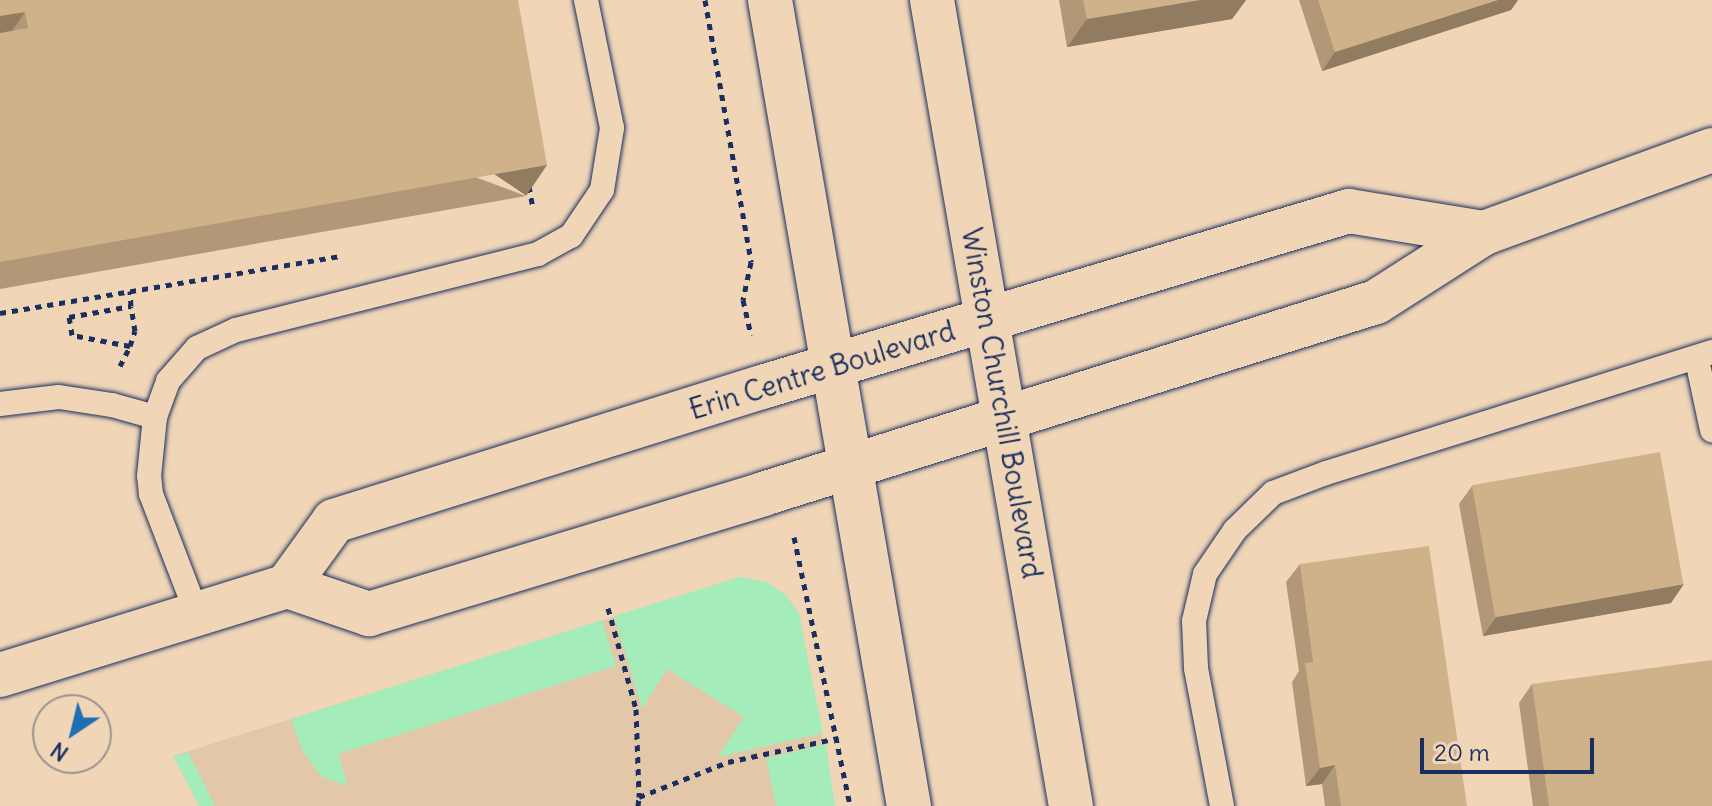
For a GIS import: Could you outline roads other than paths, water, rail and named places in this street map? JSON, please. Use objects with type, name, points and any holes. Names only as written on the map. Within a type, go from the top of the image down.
[{"type":"street","points":[[770,0],[909,806]]},
{"type":"street","name":"Winston Churchill Boulevard","points":[[932,0],[1071,806]]},
{"type":"street","name":"Erin Centre Boulevard","points":[[1484,233],[1349,211],[334,521],[287,586],[369,614],[851,467],[1376,302],[1484,233],[1712,150]]},
{"type":"street","points":[[0,675],[287,586]]},
{"type":"lane","points":[[197,614],[151,494],[150,451],[155,417],[168,381],[197,348],[236,330],[538,254],[571,236],[602,190],[612,128],[586,0]]},
{"type":"lane","points":[[1222,806],[1196,668],[1194,621],[1205,574],[1235,530],[1273,493],[1326,473],[1704,356],[1712,430]]},
{"type":"lane","points":[[0,404],[59,397],[112,405],[155,417]]}]
